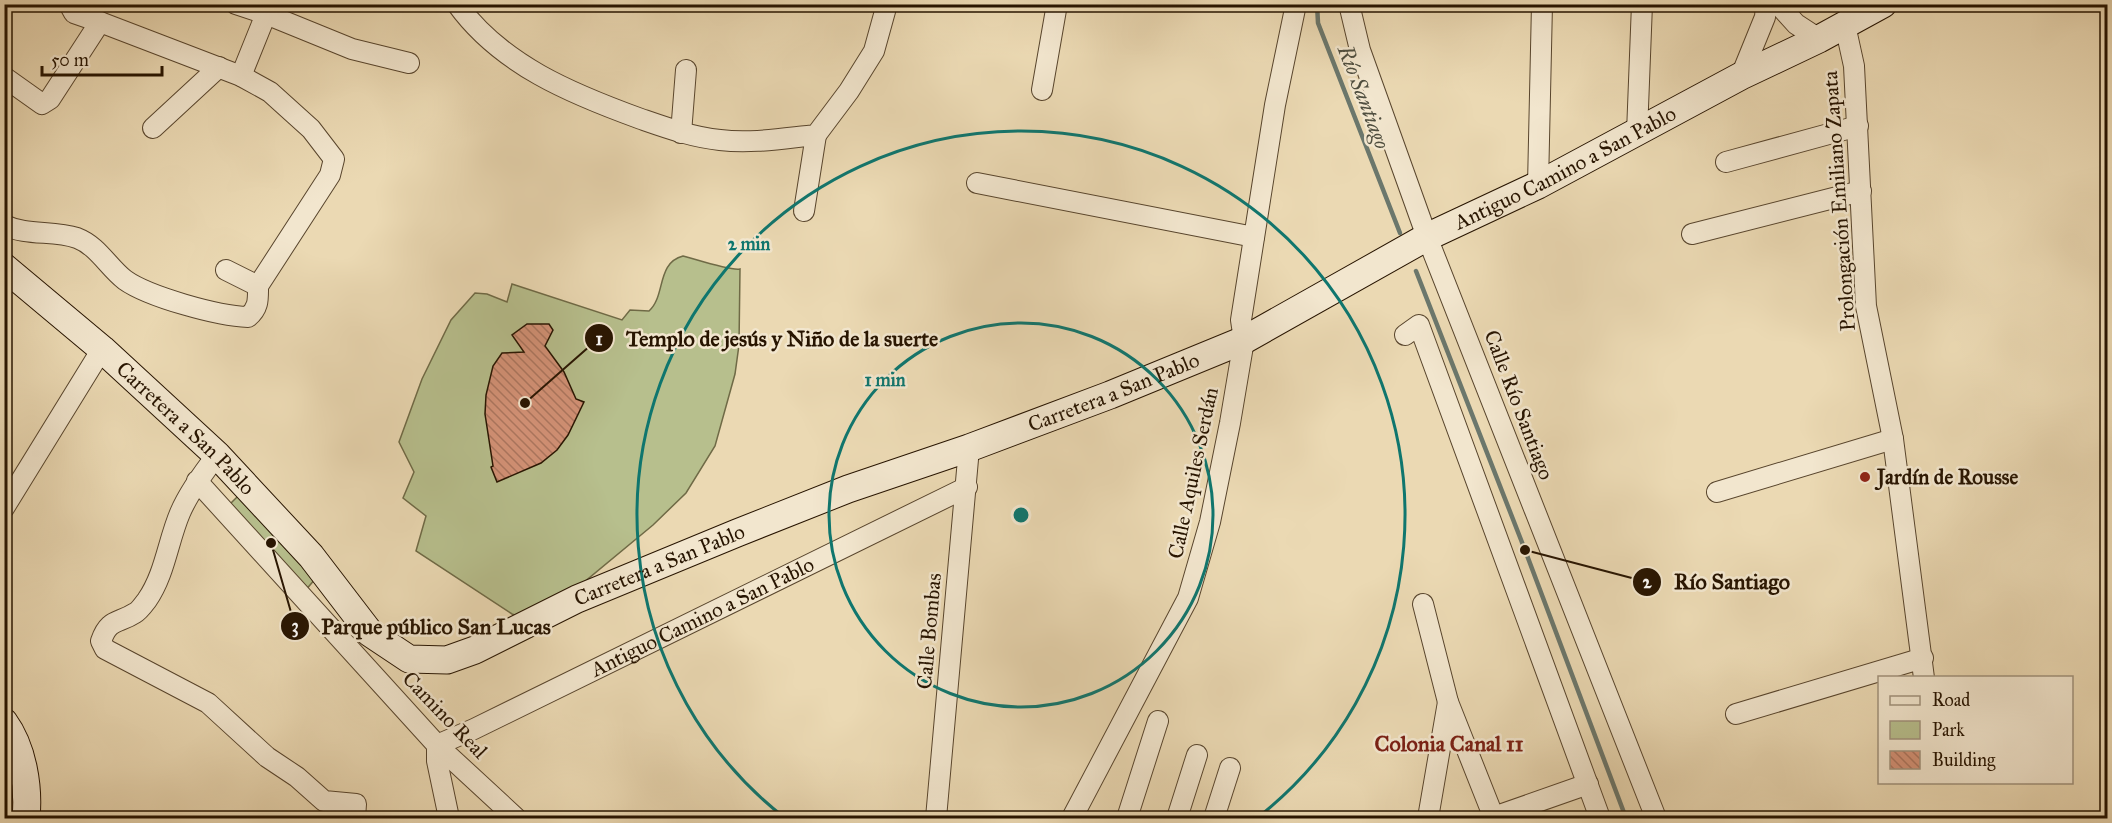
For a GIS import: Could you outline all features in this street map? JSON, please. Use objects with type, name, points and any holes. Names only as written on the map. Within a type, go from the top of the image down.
[{"type":"main road","name":"Antiguo Camino a San Pablo","points":[[1427,237],[1538,185],[1741,76],[1820,39],[1883,4]]},
{"type":"main road","name":"Carretera a San Pablo","points":[[4,267],[102,349],[217,455],[311,556],[370,633],[409,659],[447,660],[475,650],[577,599],[737,533],[848,489],[969,448],[1110,395],[1244,340],[1427,237]]},
{"type":"main road","points":[[4,722],[13,733],[19,754],[28,798],[26,819]]},
{"type":"street","points":[[4,225],[15,230],[77,238],[94,248],[116,273],[146,291],[218,314],[248,317],[255,311],[258,286],[330,175],[334,159],[311,129],[270,92],[219,67],[74,13],[69,4]]},
{"type":"street","points":[[236,4],[352,49],[409,63]]},
{"type":"street","points":[[457,4],[469,22],[492,44],[524,67],[590,101],[681,133],[720,140],[752,141],[816,135]]},
{"type":"street","points":[[804,211],[816,135],[849,91],[873,51],[887,4]]},
{"type":"street","points":[[1042,90],[1057,4]]},
{"type":"street","name":"Calle Aquiles Serdán","points":[[1072,819],[1188,598],[1210,522],[1244,340],[1242,320],[1275,105],[1296,4]]},
{"type":"street","name":"Calle Río Santiago","points":[[1349,4],[1360,50],[1427,237],[1656,819]]},
{"type":"street","points":[[1538,185],[1542,4]]},
{"type":"street","points":[[1637,133],[1642,4]]},
{"type":"street","points":[[1741,76],[1765,17],[1766,4]]},
{"type":"street","points":[[1778,4],[1796,24],[1820,39]]},
{"type":"street","points":[[241,76],[266,14]]},
{"type":"street","points":[[4,77],[42,104],[50,99],[100,22]]},
{"type":"street","name":"Prolongación Emiliano Zapata","points":[[1845,25],[1854,66],[1866,306],[1893,439],[1924,668]]},
{"type":"street","points":[[153,128],[219,67]]},
{"type":"street","points":[[681,133],[686,70]]},
{"type":"street","points":[[1726,162],[1858,126]]},
{"type":"street","points":[[978,183],[1254,237]]},
{"type":"street","points":[[1692,234],[1861,191]]},
{"type":"street","points":[[226,270],[258,286]]},
{"type":"street","points":[[1405,335],[1419,325],[1600,819]]},
{"type":"street","points":[[4,508],[102,349]]},
{"type":"street","points":[[1717,492],[1893,439]]},
{"type":"street","name":"Calle Bombas","points":[[936,819],[969,448]]},
{"type":"street","points":[[217,455],[197,481],[180,514],[168,555],[148,598],[136,613],[112,622],[101,641],[105,649],[208,703],[267,757],[297,777],[324,801],[355,811]]},
{"type":"street","name":"Camino Real","points":[[197,481],[437,745],[516,819]]},
{"type":"street","name":"Antiguo Camino a San Pablo","points":[[437,745],[474,729],[967,487]]},
{"type":"street","points":[[1423,604],[1449,702],[1494,818],[1588,784]]},
{"type":"street","points":[[1891,676],[1924,668]]},
{"type":"street","points":[[1736,714],[1878,679]]},
{"type":"street","points":[[1428,819],[1449,702]]},
{"type":"street","points":[[1127,819],[1158,721]]},
{"type":"street","points":[[437,745],[437,761],[449,819]]},
{"type":"street","points":[[1178,819],[1197,755]]},
{"type":"street","points":[[1215,819],[1230,768]]},
{"type":"green space","points":[[683,256],[721,267],[740,269],[739,345],[735,374],[715,446],[686,493],[653,525],[572,592],[523,618],[512,614],[416,551],[426,516],[403,498],[414,472],[399,442],[422,379],[451,320],[475,293],[487,294],[507,302],[512,284],[622,320],[630,310],[649,311],[658,297],[669,265]]},
{"type":"green space","points":[[239,495],[316,578],[304,592],[227,507]]},
{"type":"building","points":[[527,324],[549,324],[553,330],[545,346],[564,372],[576,399],[584,402],[568,435],[557,450],[541,463],[497,482],[491,467],[493,466],[485,414],[486,395],[493,366],[502,353],[524,352],[512,335]]},
{"type":"waterway","name":"Río Santiago","points":[[1317,4],[1318,23],[1400,233]]},
{"type":"waterway","name":"Río Santiago","points":[[1416,271],[1626,818]]},
{"type":"place","name":"Templo de jesús y Niño de la suerte","points":[[525,403]]},
{"type":"place","name":"Jardín de Rousse","points":[[1865,477]]},
{"type":"place","name":"Parque público San Lucas","points":[[271,543]]},
{"type":"place","name":"Río Santiago","points":[[1525,550]]},
{"type":"district","name":"Colonia Canal 11","points":[[1449,743]]}]
